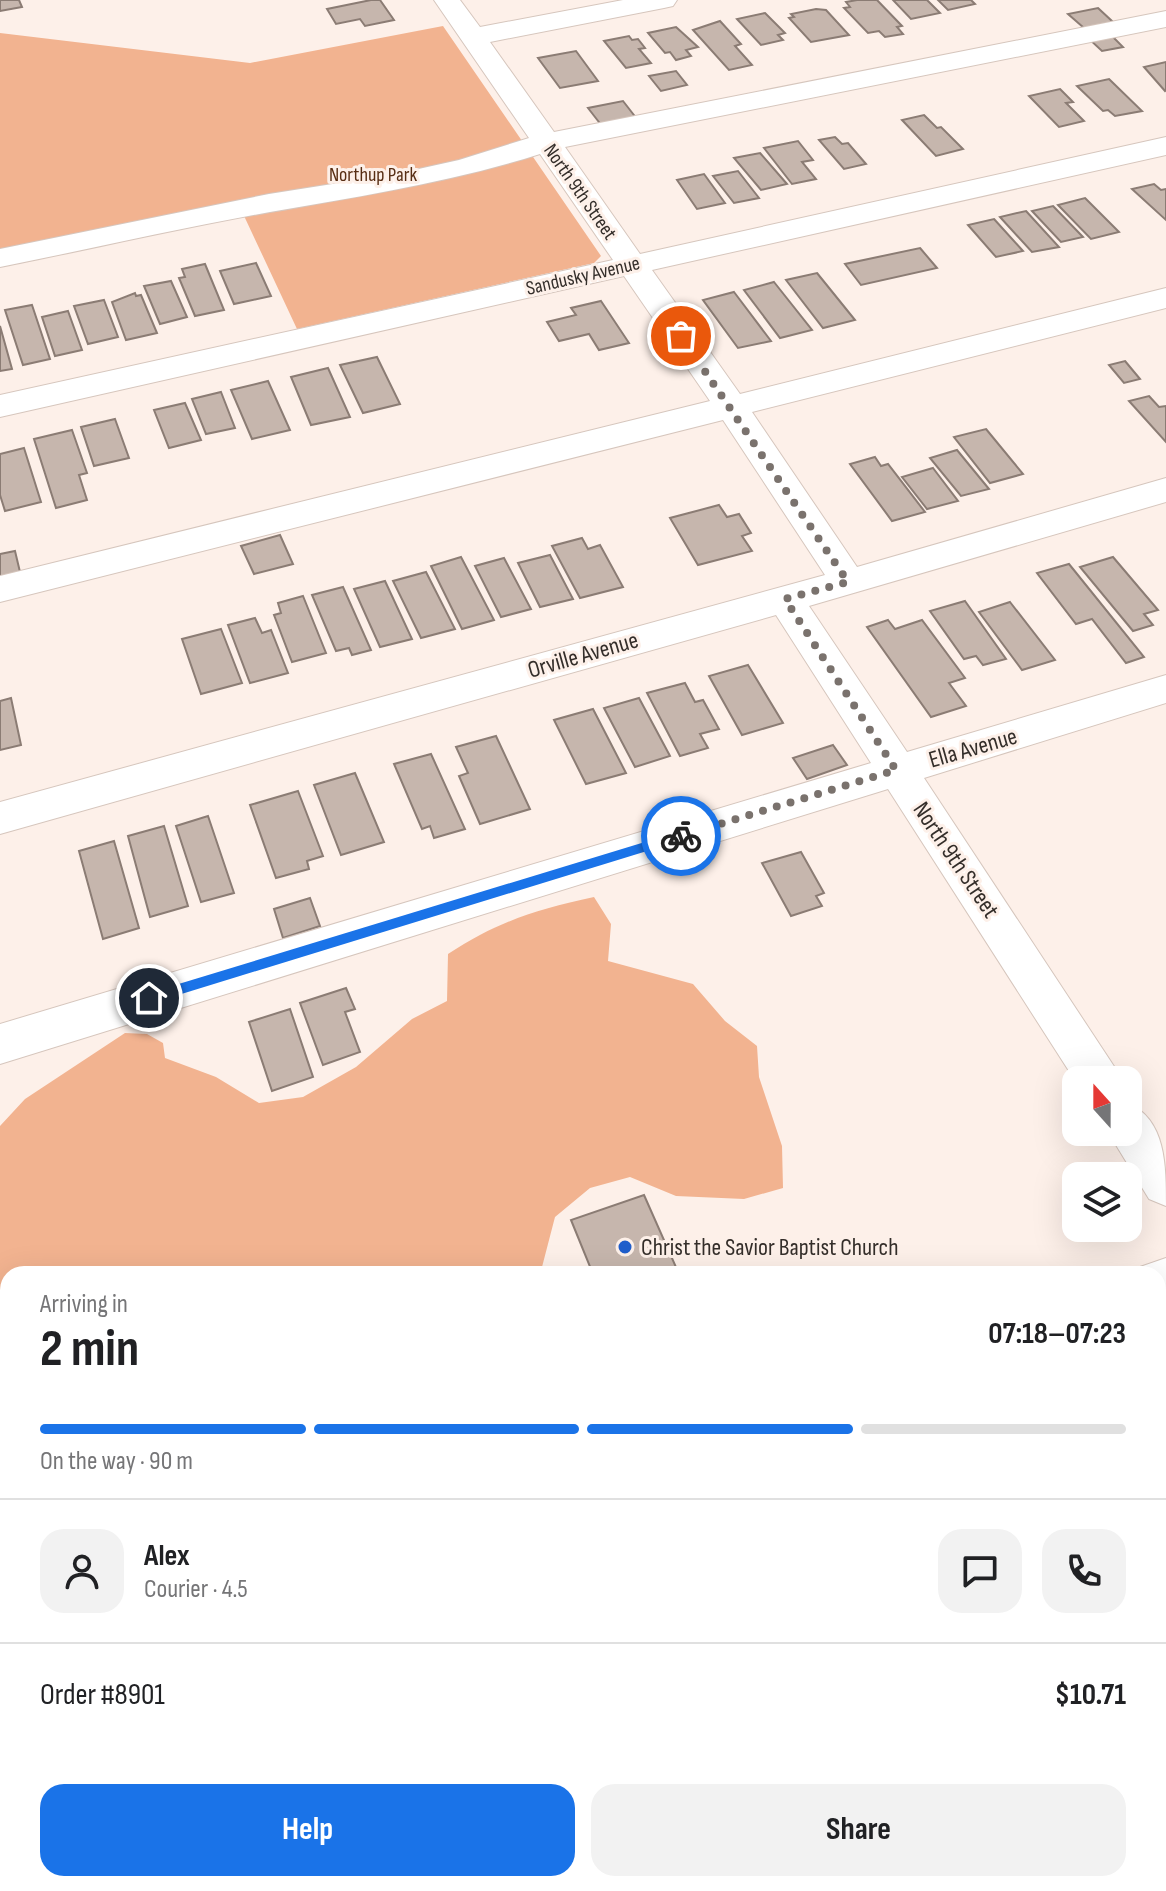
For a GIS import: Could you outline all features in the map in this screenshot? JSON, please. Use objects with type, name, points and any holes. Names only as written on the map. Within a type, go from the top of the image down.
[{"type":"street","name":"North 9th Street","points":[[447,0],[731,406],[848,582]]},
{"type":"street","points":[[473,37],[664,0]]},
{"type":"street","points":[[0,258],[269,203],[396,183],[467,167],[546,142],[1166,19]]},
{"type":"street","name":"Sandusky Avenue","points":[[0,406],[1166,146]]},
{"type":"street","points":[[0,589],[1166,298]]},
{"type":"street","name":"Orville Avenue","points":[[0,818],[848,582],[1166,490]]},
{"type":"street","name":"North 9th Street","points":[[785,599],[1091,1066]]},
{"type":"street","name":"Ella Avenue","points":[[0,1044],[1166,689]]},
{"type":"street","points":[[1142,1146],[1166,1184]]},
{"type":"green space","name":"Northup Park","points":[[443,26],[601,256],[594,263],[297,329],[238,203],[0,251],[0,33],[250,63]]},
{"type":"green space","points":[[594,897],[611,924],[608,961],[693,984],[725,1021],[757,1046],[759,1077],[782,1146],[783,1188],[744,1199],[676,1196],[630,1177],[590,1188],[555,1217],[542,1266],[0,1266],[0,1126],[25,1099],[125,1033],[147,1034],[163,1043],[165,1058],[216,1077],[259,1103],[303,1097],[356,1067],[412,1019],[447,1001],[448,954],[484,933],[553,907]]},
{"type":"building","points":[[0,0],[19,0],[22,7],[0,11]]},
{"type":"building","points":[[380,0],[394,20],[365,26],[360,19],[336,24],[327,9]]},
{"type":"building","points":[[877,0],[902,26],[897,27],[903,34],[885,37],[879,31],[868,33],[844,8],[850,7],[846,2]]},
{"type":"building","points":[[893,0],[927,0],[940,13],[911,19]]},
{"type":"building","points":[[938,0],[971,0],[975,4],[948,10]]},
{"type":"building","points":[[1098,8],[1113,22],[1084,28],[1068,14]]},
{"type":"building","points":[[826,10],[849,35],[811,42],[789,18],[794,17],[791,14]]},
{"type":"building","points":[[765,13],[785,33],[778,35],[783,40],[761,45],[737,19]]},
{"type":"building","points":[[720,21],[741,44],[735,46],[752,65],[729,70],[693,30]]},
{"type":"building","points":[[676,27],[698,47],[686,50],[691,56],[676,60],[670,52],[665,53],[648,33]]},
{"type":"building","points":[[1110,34],[1123,47],[1102,51],[1088,38]]},
{"type":"building","points":[[629,36],[632,40],[638,39],[645,48],[639,49],[651,63],[626,68],[604,41]]},
{"type":"building","points":[[576,51],[598,81],[560,88],[538,58]]},
{"type":"building","points":[[1166,62],[1166,90],[1165,91],[1144,67]]},
{"type":"building","points":[[676,71],[687,85],[661,91],[649,76]]},
{"type":"building","points":[[1109,79],[1142,111],[1115,116],[1108,110],[1103,111],[1077,86]]},
{"type":"building","points":[[1060,89],[1073,102],[1066,103],[1084,121],[1059,127],[1029,96]]},
{"type":"building","points":[[623,101],[637,119],[602,126],[588,108]]},
{"type":"building","points":[[924,115],[963,149],[936,156],[902,120]]},
{"type":"building","points":[[835,137],[842,144],[848,143],[866,164],[844,169],[819,140]]},
{"type":"building","points":[[798,141],[813,160],[802,162],[816,179],[792,184],[764,148]]},
{"type":"building","points":[[760,153],[787,184],[761,190],[734,158]]},
{"type":"building","points":[[738,171],[759,198],[734,203],[713,176]]},
{"type":"building","points":[[704,174],[725,203],[697,209],[677,180]]},
{"type":"building","points":[[1154,184],[1161,190],[1166,189],[1166,220],[1132,189]]},
{"type":"building","points":[[1085,198],[1119,232],[1091,239],[1058,205]]},
{"type":"building","points":[[1053,206],[1083,237],[1061,242],[1032,211]]},
{"type":"building","points":[[1026,211],[1059,247],[1032,252],[1000,217]]},
{"type":"building","points":[[994,219],[1023,251],[996,257],[968,225]]},
{"type":"building","points":[[920,248],[937,268],[861,285],[845,264]]},
{"type":"building","points":[[256,263],[271,296],[234,304],[220,271]]},
{"type":"building","points":[[205,264],[224,310],[195,316],[179,278],[185,277],[182,269]]},
{"type":"building","points":[[817,273],[855,320],[823,328],[786,280]]},
{"type":"building","points":[[171,281],[187,317],[160,324],[144,286]]},
{"type":"building","points":[[774,282],[812,330],[780,338],[744,290]]},
{"type":"building","points":[[734,292],[771,341],[738,348],[703,300]]},
{"type":"building","points":[[135,293],[136,296],[141,295],[157,333],[126,340],[112,302]]},
{"type":"building","points":[[104,300],[118,337],[88,344],[74,306]]},
{"type":"building","points":[[601,301],[629,343],[599,350],[589,334],[559,341],[547,322],[576,315],[571,308]]},
{"type":"building","points":[[32,305],[50,359],[23,365],[5,310]]},
{"type":"building","points":[[68,311],[82,350],[55,356],[42,317]]},
{"type":"building","points":[[0,326],[12,369],[0,371]]},
{"type":"building","points":[[377,357],[400,404],[363,413],[340,365]]},
{"type":"building","points":[[1125,361],[1140,379],[1124,383],[1109,365]]},
{"type":"building","points":[[328,368],[350,417],[311,425],[291,377]]},
{"type":"building","points":[[268,381],[290,430],[252,439],[231,390]]},
{"type":"building","points":[[221,392],[235,428],[206,434],[192,399]]},
{"type":"building","points":[[1149,396],[1159,407],[1166,406],[1166,442],[1129,401]]},
{"type":"building","points":[[185,403],[201,440],[169,448],[154,410]]},
{"type":"building","points":[[115,419],[129,458],[94,466],[81,427]]},
{"type":"building","points":[[986,429],[1023,474],[990,483],[954,437]]},
{"type":"building","points":[[72,430],[87,473],[79,475],[87,500],[56,508],[34,439]]},
{"type":"building","points":[[24,448],[41,502],[5,511],[0,495],[0,454]]},
{"type":"building","points":[[957,450],[989,489],[961,496],[930,458]]},
{"type":"building","points":[[875,457],[881,466],[888,464],[925,512],[892,521],[850,464]]},
{"type":"building","points":[[933,468],[958,501],[927,509],[902,477]]},
{"type":"building","points":[[719,505],[727,517],[739,514],[751,533],[742,536],[752,551],[698,565],[670,518]]},
{"type":"building","points":[[280,535],[293,564],[254,574],[241,546]]},
{"type":"building","points":[[582,538],[588,549],[600,545],[623,587],[580,598],[552,546]]},
{"type":"building","points":[[15,551],[20,572],[0,577],[0,554]]},
{"type":"building","points":[[550,555],[573,599],[540,607],[518,563]]},
{"type":"building","points":[[461,557],[494,620],[462,629],[431,566]]},
{"type":"building","points":[[1113,557],[1158,610],[1144,614],[1153,625],[1133,631],[1080,567]]},
{"type":"building","points":[[504,558],[531,609],[501,617],[475,566]]},
{"type":"building","points":[[1069,564],[1144,657],[1126,663],[1092,619],[1076,624],[1037,573]]},
{"type":"building","points":[[426,572],[455,629],[421,638],[393,581]]},
{"type":"building","points":[[385,581],[412,639],[380,647],[354,589]]},
{"type":"building","points":[[343,587],[371,650],[352,655],[349,648],[336,651],[312,595]]},
{"type":"building","points":[[303,596],[326,653],[292,662],[274,615],[281,613],[278,603]]},
{"type":"building","points":[[965,601],[1006,659],[983,665],[976,656],[964,659],[930,611]]},
{"type":"building","points":[[1010,602],[1055,660],[1022,670],[979,612]]},
{"type":"building","points":[[255,618],[262,633],[271,630],[288,673],[250,683],[228,625]]},
{"type":"building","points":[[888,620],[895,629],[922,620],[965,678],[949,683],[966,706],[931,717],[867,627]]},
{"type":"building","points":[[221,629],[242,683],[201,694],[182,639]]},
{"type":"building","points":[[748,665],[783,723],[742,735],[709,676]]},
{"type":"building","points":[[685,683],[695,702],[703,700],[719,729],[700,734],[708,748],[680,756],[647,693]]},
{"type":"building","points":[[11,698],[21,745],[0,750],[0,701]]},
{"type":"building","points":[[639,698],[670,756],[635,767],[604,708]]},
{"type":"building","points":[[593,709],[626,773],[586,784],[554,720]]},
{"type":"building","points":[[496,736],[530,809],[480,824],[459,776],[468,773],[456,747]]},
{"type":"building","points":[[833,745],[847,765],[807,779],[793,758]]},
{"type":"building","points":[[431,754],[465,829],[434,838],[430,826],[422,829],[394,764]]},
{"type":"building","points":[[355,773],[384,842],[341,855],[314,785]]},
{"type":"building","points":[[298,791],[323,856],[307,861],[309,869],[276,878],[250,805]]},
{"type":"building","points":[[208,816],[234,893],[201,902],[176,826]]},
{"type":"building","points":[[164,826],[188,906],[150,917],[128,836]]},
{"type":"building","points":[[114,841],[139,928],[103,939],[79,851]]},
{"type":"building","points":[[801,852],[824,893],[816,896],[822,906],[791,916],[762,863]]},
{"type":"building","points":[[310,898],[320,926],[283,938],[274,909]]},
{"type":"building","points":[[346,988],[355,1009],[345,1012],[360,1052],[323,1065],[300,1003]]},
{"type":"building","points":[[290,1009],[313,1077],[272,1091],[249,1022]]},
{"type":"building","name":"Christ the Savior Baptist Church","points":[[644,1195],[675,1266],[590,1266],[571,1220]]},
{"type":"way so far","points":[[681,336],[848,582],[785,599],[896,770],[681,836]]},
{"type":"place","name":"Christ the Savior Baptist Church","points":[[625,1247]]},
{"type":"route","points":[[149,998],[681,836]]}]
